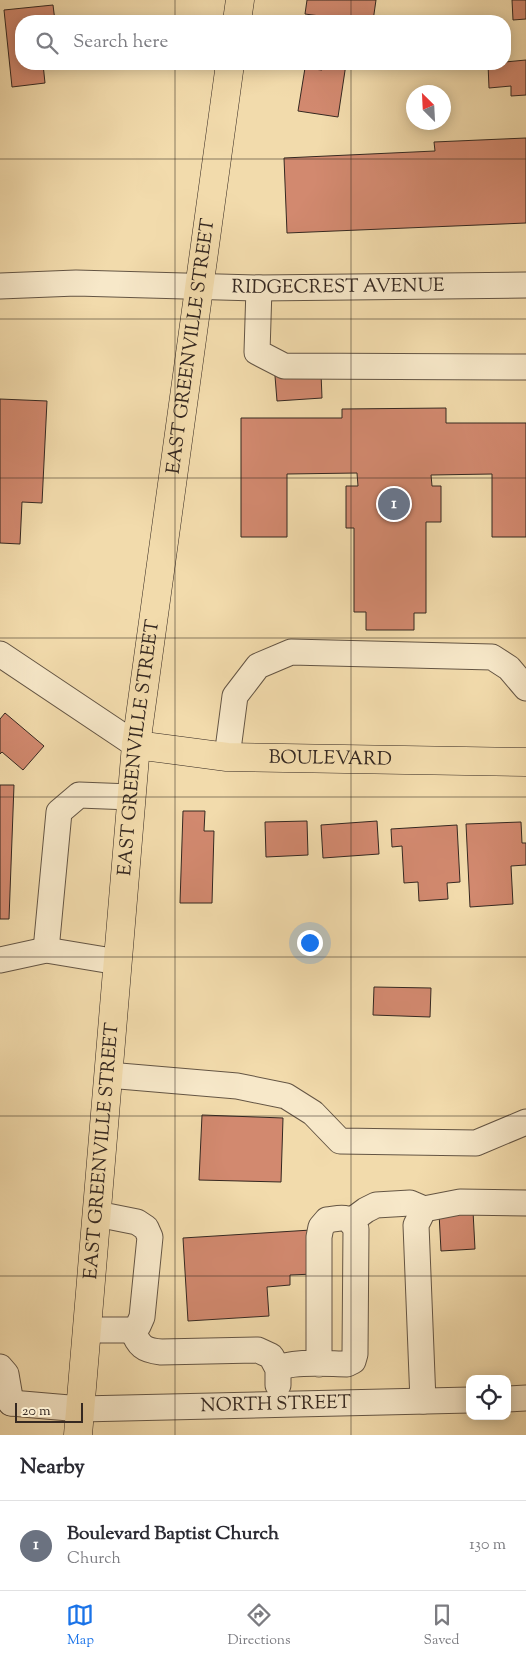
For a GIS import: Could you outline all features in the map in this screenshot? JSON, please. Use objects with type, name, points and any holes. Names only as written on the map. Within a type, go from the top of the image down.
[{"type":"main road","points":[[237,15],[240,0]]},
{"type":"main road","name":"EAST GREENVILLE STREET","points":[[78,1435],[136,745],[229,70]]},
{"type":"main road","name":"BOULEVARD","points":[[136,745],[227,757],[526,762]]},
{"type":"street","name":"RIDGECREST AVENUE","points":[[0,286],[76,283],[259,288],[526,285]]},
{"type":"street","points":[[259,288],[257,352],[284,366],[526,367]]},
{"type":"street","points":[[227,757],[235,696],[258,666],[291,652],[492,657],[508,668],[526,688]]},
{"type":"street","points":[[0,654],[136,745]]},
{"type":"street","points":[[46,950],[59,812],[80,795],[131,797]]},
{"type":"street","points":[[0,960],[46,950],[118,962]]},
{"type":"street","points":[[108,1076],[237,1086],[286,1096],[313,1113],[340,1141],[476,1143],[526,1122]]},
{"type":"street","points":[[351,1221],[376,1205],[410,1203],[424,1209],[460,1202],[526,1203]]},
{"type":"street","points":[[423,1401],[416,1226],[424,1209]]},
{"type":"street","points":[[87,1330],[132,1330],[138,1326],[142,1317],[150,1237],[146,1228],[137,1222],[97,1214]]},
{"type":"street","points":[[278,1369],[287,1365],[347,1364],[353,1360],[355,1354],[356,1229],[351,1221],[345,1218],[327,1220],[321,1227],[319,1237],[319,1364]]},
{"type":"street","points":[[132,1330],[138,1342],[146,1350],[161,1352],[258,1350],[271,1356],[278,1369],[279,1405]]},
{"type":"street","points":[[0,1367],[6,1374],[5,1409]]},
{"type":"street","points":[[511,1399],[526,1398]]},
{"type":"street","name":"NORTH STREET","points":[[5,1409],[466,1400]]},
{"type":"building","points":[[307,0],[376,0],[374,15],[305,14]]},
{"type":"building","points":[[512,0],[526,0],[526,19],[513,20]]},
{"type":"building","points":[[53,5],[54,15],[15,15],[15,70],[44,70],[45,83],[12,87],[4,10]]},
{"type":"building","points":[[526,60],[526,95],[511,96],[511,86],[489,88],[488,70],[511,70],[511,61]]},
{"type":"building","points":[[305,70],[345,70],[338,117],[298,111]]},
{"type":"building","points":[[526,138],[526,223],[287,233],[284,158],[435,151],[434,142]]},
{"type":"building","points":[[321,373],[322,398],[277,401],[275,376]]},
{"type":"building","points":[[0,399],[47,401],[42,503],[22,502],[20,544],[0,543]]},
{"type":"building","points":[[446,408],[446,423],[526,423],[526,537],[492,537],[492,474],[431,475],[432,486],[441,486],[441,522],[426,522],[426,613],[414,613],[414,630],[366,630],[366,612],[354,612],[354,528],[346,528],[346,486],[358,486],[357,473],[287,474],[287,537],[241,537],[241,418],[342,418],[342,409]]},
{"type":"building","points":[[5,713],[44,746],[23,770],[2,752],[0,754],[0,719]]},
{"type":"building","points":[[0,785],[14,785],[9,919],[0,919]]},
{"type":"building","points":[[183,811],[205,811],[204,831],[214,831],[212,903],[180,903]]},
{"type":"building","points":[[307,821],[308,855],[266,857],[265,822]]},
{"type":"building","points":[[377,821],[379,854],[323,858],[321,825]]},
{"type":"building","points":[[521,822],[522,843],[526,843],[526,865],[511,866],[513,904],[470,907],[466,824]]},
{"type":"building","points":[[457,825],[460,882],[447,883],[448,899],[419,901],[418,882],[404,883],[402,846],[392,847],[391,829]]},
{"type":"building","points":[[374,987],[431,988],[430,1017],[373,1015]]},
{"type":"building","points":[[202,1115],[283,1118],[281,1182],[199,1180]]},
{"type":"building","points":[[473,1211],[475,1249],[441,1251],[439,1213]]},
{"type":"building","points":[[311,1230],[314,1274],[290,1275],[290,1285],[267,1287],[269,1316],[188,1321],[183,1238]]},
{"type":"place","name":"Boulevard Baptist Church","points":[[394,504]]}]
